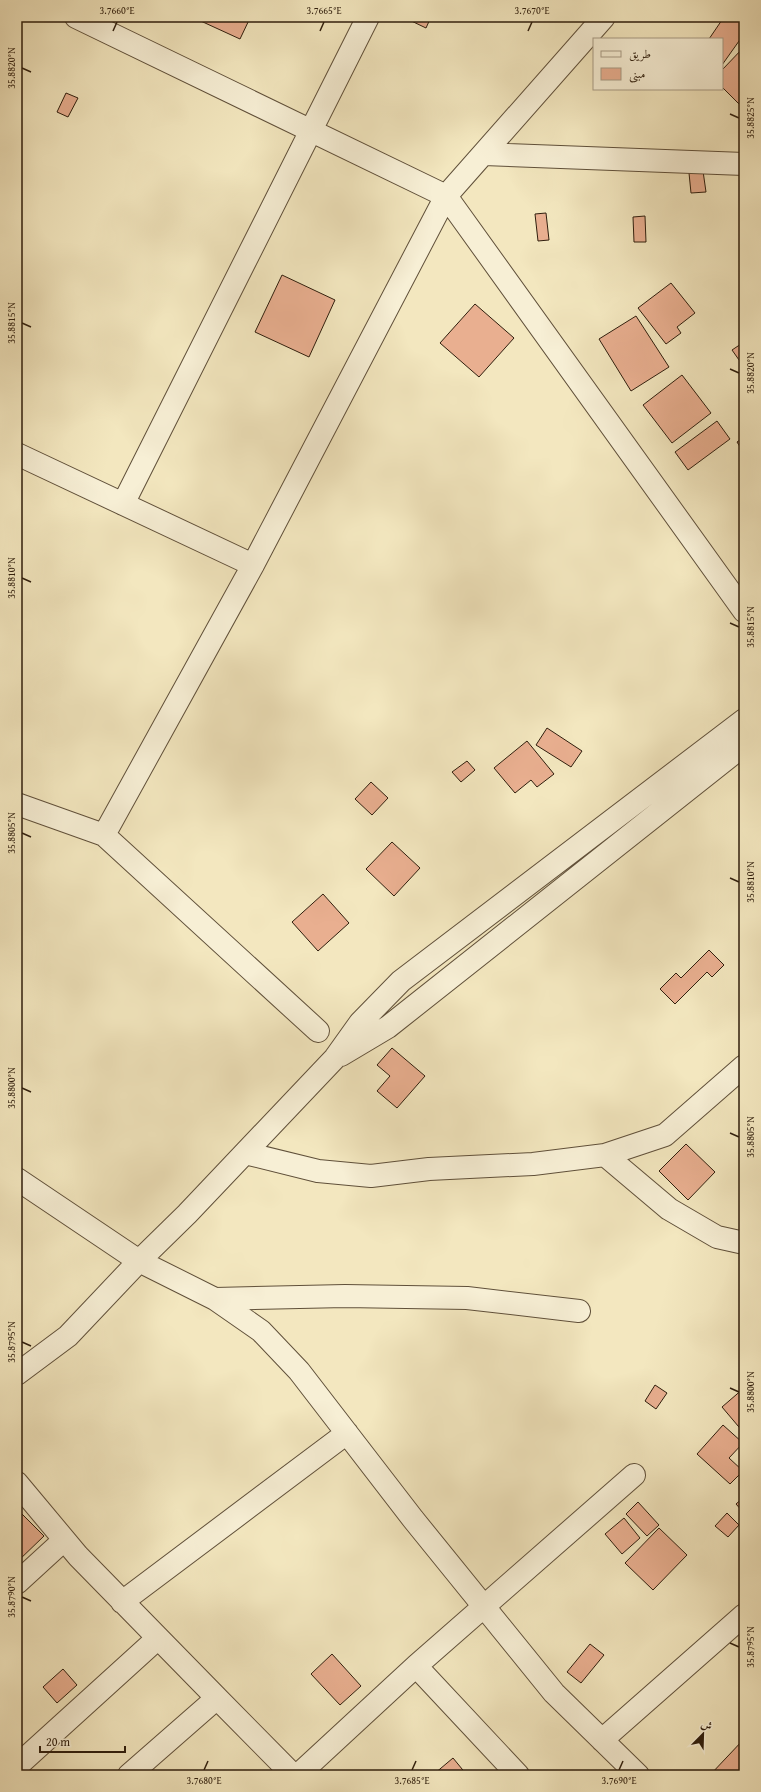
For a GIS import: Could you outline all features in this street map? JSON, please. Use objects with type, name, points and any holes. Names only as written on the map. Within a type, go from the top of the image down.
[{"type":"street","points":[[76,17],[107,24],[310,131],[446,196],[744,611]]},
{"type":"street","points":[[124,504],[368,17]]},
{"type":"street","points":[[104,835],[253,565],[446,196],[604,17]]},
{"type":"street","points":[[484,154],[744,164]]},
{"type":"street","points":[[17,454],[253,565]]},
{"type":"street","points":[[17,1374],[68,1336],[187,1214],[335,1058],[360,1024],[401,981],[744,720]]},
{"type":"street","points":[[335,1058],[388,1027],[744,745]]},
{"type":"street","points":[[17,804],[104,835],[318,1032]]},
{"type":"street","points":[[245,1153],[318,1171],[371,1176],[429,1169],[533,1164],[605,1155],[665,1135],[744,1066]]},
{"type":"street","points":[[605,1155],[670,1209],[717,1237],[744,1243]]},
{"type":"street","points":[[17,1179],[139,1262],[215,1298],[261,1331],[299,1371],[413,1519],[554,1693],[638,1775]]},
{"type":"street","points":[[215,1298],[345,1296],[467,1298],[579,1311]]},
{"type":"street","points":[[122,1602],[347,1433]]},
{"type":"street","points":[[298,1775],[416,1666],[634,1475]]},
{"type":"street","points":[[17,1483],[64,1540],[122,1602],[293,1775]]},
{"type":"street","points":[[17,1583],[64,1540]]},
{"type":"street","points":[[602,1740],[744,1615]]},
{"type":"street","points":[[17,1766],[158,1638]]},
{"type":"street","points":[[416,1666],[518,1775]]},
{"type":"street","points":[[129,1775],[217,1698]]},
{"type":"building","points":[[192,17],[247,17],[250,18],[240,39]]},
{"type":"building","points":[[403,17],[431,17],[426,28]]},
{"type":"building","points":[[724,17],[732,17],[744,25],[744,34],[723,64],[723,38],[710,38]]},
{"type":"building","points":[[744,47],[744,109],[723,88],[723,69]]},
{"type":"building","points":[[66,93],[78,98],[68,117],[57,112]]},
{"type":"building","points":[[703,171],[706,192],[691,193],[689,173]]},
{"type":"building","points":[[546,213],[549,240],[538,241],[535,214]]},
{"type":"building","points":[[645,216],[646,242],[634,242],[633,217]]},
{"type":"building","points":[[282,275],[335,300],[309,357],[255,332]]},
{"type":"building","points":[[671,283],[695,313],[677,327],[681,333],[666,344],[638,308]]},
{"type":"building","points":[[475,304],[514,338],[479,377],[440,343]]},
{"type":"building","points":[[636,316],[669,367],[631,391],[599,339]]},
{"type":"building","points":[[744,342],[744,367],[732,350]]},
{"type":"building","points":[[682,375],[711,413],[672,443],[643,405]]},
{"type":"building","points":[[717,421],[730,439],[688,470],[675,452]]},
{"type":"building","points":[[744,437],[744,453],[737,442]]},
{"type":"building","points":[[547,728],[582,751],[571,767],[536,745]]},
{"type":"building","points":[[527,741],[554,774],[537,787],[531,780],[515,793],[494,768]]},
{"type":"building","points":[[467,761],[475,770],[461,782],[452,772]]},
{"type":"building","points":[[371,782],[388,798],[372,815],[355,799]]},
{"type":"building","points":[[392,842],[420,868],[394,896],[366,869]]},
{"type":"building","points":[[323,894],[349,923],[318,951],[292,922]]},
{"type":"building","points":[[709,950],[724,965],[712,977],[707,972],[675,1004],[660,989],[676,973],[681,978]]},
{"type":"building","points":[[392,1048],[425,1076],[397,1108],[377,1091],[390,1076],[377,1065]]},
{"type":"building","points":[[686,1144],[715,1172],[688,1200],[659,1171]]},
{"type":"building","points":[[655,1385],[667,1393],[656,1409],[645,1401]]},
{"type":"building","points":[[744,1388],[744,1433],[722,1407]]},
{"type":"building","points":[[723,1425],[743,1443],[729,1458],[743,1471],[730,1484],[697,1454]]},
{"type":"building","points":[[744,1497],[744,1513],[736,1504]]},
{"type":"building","points":[[638,1502],[659,1525],[647,1536],[626,1514]]},
{"type":"building","points":[[18,1510],[44,1536],[17,1562],[17,1511]]},
{"type":"building","points":[[727,1513],[739,1525],[728,1537],[715,1526]]},
{"type":"building","points":[[624,1518],[640,1538],[622,1554],[605,1534]]},
{"type":"building","points":[[659,1528],[687,1555],[653,1590],[625,1563]]},
{"type":"building","points":[[590,1644],[604,1655],[581,1683],[567,1672]]},
{"type":"building","points":[[332,1654],[361,1686],[340,1705],[311,1674]]},
{"type":"building","points":[[63,1669],[77,1685],[57,1703],[43,1687]]},
{"type":"building","points":[[744,1739],[744,1775],[710,1775]]},
{"type":"building","points":[[453,1758],[467,1775],[434,1774]]}]
